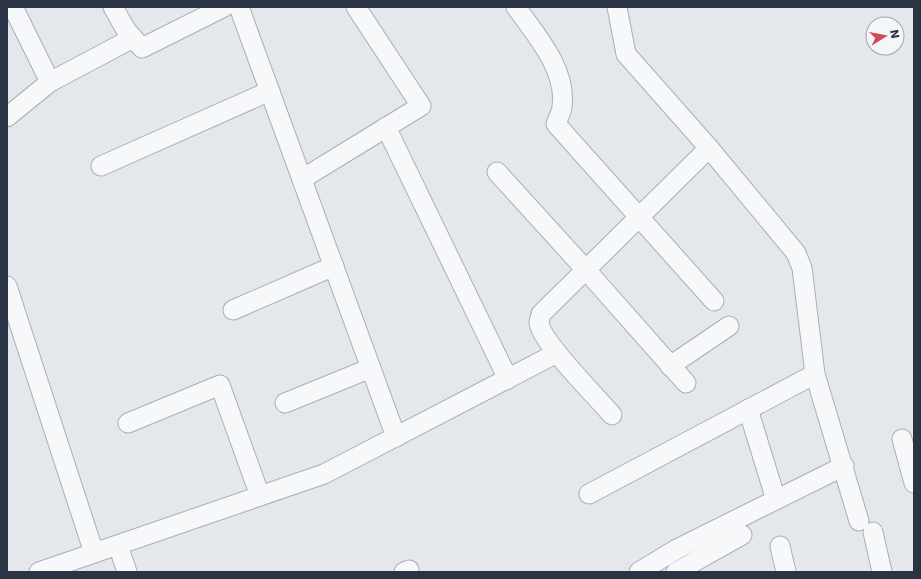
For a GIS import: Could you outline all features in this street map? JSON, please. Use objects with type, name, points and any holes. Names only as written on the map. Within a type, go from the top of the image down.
[{"type":"street","points":[[13,7],[50,82]]},
{"type":"street","points":[[113,7],[126,30],[142,48],[224,7]]},
{"type":"street","points":[[239,7],[396,437]]},
{"type":"street","points":[[302,179],[421,106],[356,7]]},
{"type":"street","points":[[516,7],[539,40],[559,75],[562,94],[562,108],[556,124],[714,301]]},
{"type":"street","points":[[617,7],[626,54],[709,148],[796,253],[802,268],[815,374],[844,466],[882,572]]},
{"type":"street","points":[[7,117],[50,82],[133,38]]},
{"type":"street","points":[[101,166],[270,91]]},
{"type":"street","points":[[386,127],[508,379]]},
{"type":"street","points":[[612,415],[557,353],[543,332],[539,322],[541,314],[709,148]]},
{"type":"street","points":[[497,172],[686,383]]},
{"type":"street","points":[[233,310],[334,266]]},
{"type":"street","points":[[9,298],[94,553]]},
{"type":"street","points":[[670,366],[729,326]]},
{"type":"street","points":[[39,572],[324,474],[557,353]]},
{"type":"street","points":[[285,403],[371,368]]},
{"type":"street","points":[[588,494],[815,374]]},
{"type":"street","points":[[128,423],[220,384],[260,496]]},
{"type":"street","points":[[748,409],[776,500]]},
{"type":"street","points":[[902,439],[914,483]]},
{"type":"street","points":[[639,572],[677,549],[844,466]]},
{"type":"street","points":[[681,571],[742,535]]},
{"type":"street","points":[[118,545],[127,572]]},
{"type":"street","points":[[780,546],[786,572]]}]
